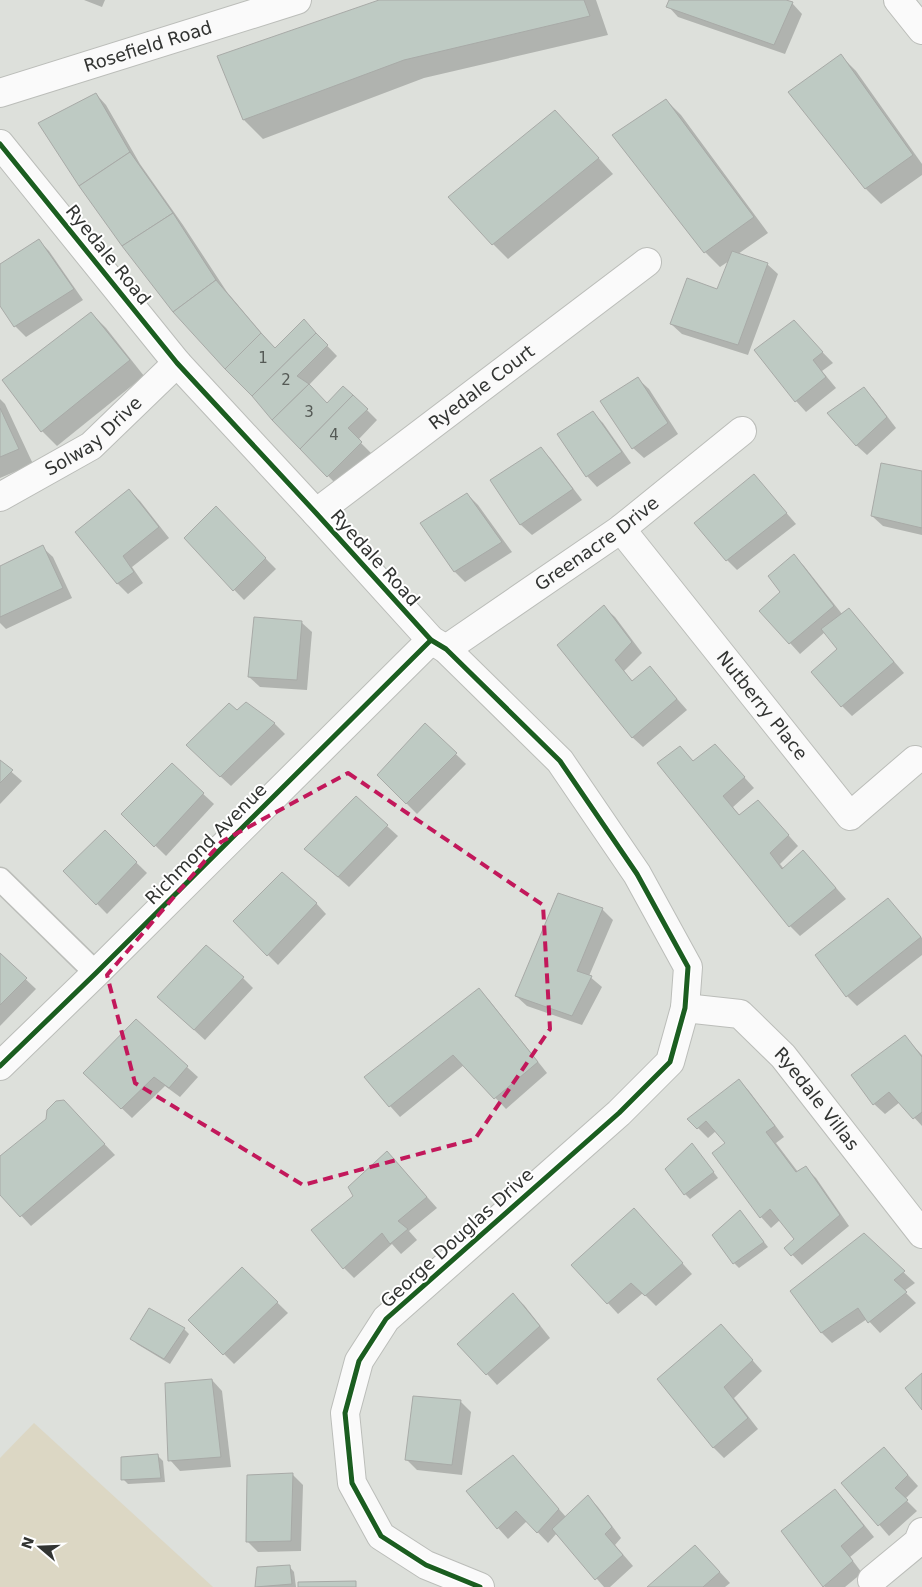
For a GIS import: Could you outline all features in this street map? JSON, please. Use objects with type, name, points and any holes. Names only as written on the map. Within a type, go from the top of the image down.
[{"type":"street","name":"Rosefield Road","points":[[0,93],[297,0]]},
{"type":"street","points":[[898,0],[922,30]]},
{"type":"street","name":"Ryedale Road","points":[[0,144],[177,363],[438,645],[560,762],[637,874],[688,967],[685,1008]]},
{"type":"street","name":"Ryedale Court","points":[[316,513],[647,262]]},
{"type":"street","name":"Solway Drive","points":[[0,497],[92,446],[177,363]]},
{"type":"street","name":"Greenacre Drive","points":[[438,645],[621,529],[742,431]]},
{"type":"street","name":"Nutberry Place","points":[[621,529],[850,816],[915,760]]},
{"type":"street","name":"Richmond Avenue","points":[[0,1066],[438,645]]},
{"type":"street","name":"Ryedale Villas","points":[[685,1008],[740,1014],[783,1056],[922,1234]]},
{"type":"street","name":"George Douglas Drive","points":[[480,1587],[426,1565],[381,1536],[352,1483],[345,1413],[360,1360],[386,1319],[619,1113],[670,1062],[685,1008]]},
{"type":"street","points":[[872,1580],[918,1542],[922,1532]]},
{"type":"lane","points":[[0,879],[96,973]]},
{"type":"highlighted area","points":[[348,773],[543,905],[550,1029],[475,1139],[303,1185],[135,1083],[107,975],[221,842]]},
{"type":"shaded area","points":[[34,1423],[213,1587],[0,1587],[0,1458]]},
{"type":"building","points":[[379,0],[584,0],[590,16],[404,60],[243,120],[217,56]]},
{"type":"building","points":[[669,0],[786,0],[793,2],[774,45],[666,7]]},
{"type":"building","points":[[841,54],[913,155],[865,189],[788,92]]},
{"type":"building","points":[[96,93],[130,152],[79,186],[38,123]]},
{"type":"building","points":[[666,99],[754,217],[704,253],[612,135]]},
{"type":"building","points":[[555,110],[599,158],[492,245],[448,197]]},
{"type":"building","points":[[130,152],[173,213],[122,246],[79,186]]},
{"type":"building","points":[[173,213],[216,280],[173,312],[122,246]]},
{"type":"building","points":[[39,239],[74,289],[14,327],[0,306],[0,264]]},
{"type":"building","points":[[732,251],[768,263],[738,345],[670,324],[687,278],[717,289]]},
{"type":"building","points":[[216,280],[261,333],[225,369],[173,312]]},
{"type":"building","points":[[91,312],[130,360],[41,432],[2,380]]},
{"type":"building","points":[[304,319],[316,333],[252,396],[225,369],[261,333],[275,348]]},
{"type":"building","points":[[794,320],[823,352],[813,360],[826,377],[795,402],[754,350]]},
{"type":"building","points":[[316,333],[328,345],[297,376],[309,384],[272,420],[252,396]]},
{"type":"building","points":[[638,377],[668,423],[632,449],[600,401]]},
{"type":"building","points":[[309,384],[327,403],[343,386],[353,395],[300,449],[272,420]]},
{"type":"building","points":[[864,387],[887,417],[856,446],[827,413]]},
{"type":"building","points":[[353,395],[368,409],[348,428],[362,442],[327,477],[300,449]]},
{"type":"building","points":[[0,408],[19,449],[0,457]]},
{"type":"building","points":[[593,411],[622,452],[586,477],[557,434]]},
{"type":"building","points":[[541,447],[573,489],[520,525],[490,480]]},
{"type":"building","points":[[881,463],[922,471],[922,528],[871,516]]},
{"type":"building","points":[[754,474],[787,513],[726,561],[694,523]]},
{"type":"building","points":[[129,489],[159,527],[123,556],[134,572],[117,584],[75,532]]},
{"type":"building","points":[[467,493],[502,542],[454,572],[420,523]]},
{"type":"building","points":[[216,506],[266,558],[233,591],[184,538]]},
{"type":"building","points":[[43,545],[63,588],[0,617],[0,566]]},
{"type":"building","points":[[794,554],[834,606],[789,644],[759,611],[780,592],[768,576]]},
{"type":"building","points":[[604,605],[632,642],[615,660],[632,681],[650,666],[677,699],[632,738],[557,645]]},
{"type":"building","points":[[849,608],[894,662],[841,707],[811,672],[837,649],[821,629]]},
{"type":"building","points":[[254,617],[302,621],[297,680],[248,677]]},
{"type":"building","points":[[246,702],[275,723],[220,777],[186,745],[229,703],[237,710]]},
{"type":"building","points":[[425,723],[457,753],[406,804],[377,775]]},
{"type":"building","points":[[715,744],[745,777],[723,796],[739,815],[758,800],[789,835],[770,853],[782,869],[803,850],[836,888],[789,927],[657,763],[680,746],[693,761]]},
{"type":"building","points":[[0,760],[13,770],[0,783]]},
{"type":"building","points":[[172,763],[204,793],[154,847],[121,814]]},
{"type":"building","points":[[356,796],[388,825],[338,877],[304,849]]},
{"type":"building","points":[[105,830],[137,862],[96,905],[63,871]]},
{"type":"building","points":[[282,872],[317,903],[267,956],[233,921]]},
{"type":"building","points":[[558,893],[603,908],[577,971],[592,976],[572,1016],[515,996]]},
{"type":"building","points":[[888,898],[921,937],[846,997],[815,955]]},
{"type":"building","points":[[206,945],[244,977],[194,1030],[157,997]]},
{"type":"building","points":[[0,953],[27,978],[0,1005]]},
{"type":"building","points":[[479,988],[538,1062],[494,1099],[453,1055],[389,1107],[364,1077]]},
{"type":"building","points":[[136,1019],[188,1066],[169,1088],[154,1077],[121,1109],[83,1073]]},
{"type":"building","points":[[905,1035],[922,1057],[922,1112],[913,1119],[889,1092],[873,1105],[851,1075]]},
{"type":"building","points":[[739,1079],[775,1126],[766,1132],[796,1172],[806,1166],[840,1215],[791,1256],[784,1248],[794,1239],[770,1209],[760,1218],[712,1153],[725,1143],[706,1121],[697,1129],[687,1119]]},
{"type":"building","points":[[64,1100],[105,1144],[20,1217],[0,1195],[0,1156],[46,1119],[47,1110],[56,1101]]},
{"type":"building","points":[[692,1143],[714,1172],[684,1195],[665,1169]]},
{"type":"building","points":[[387,1151],[427,1197],[398,1221],[408,1229],[390,1244],[382,1233],[343,1269],[311,1230],[353,1196],[348,1187]]},
{"type":"building","points":[[634,1208],[683,1263],[645,1296],[631,1283],[607,1304],[571,1265]]},
{"type":"building","points":[[740,1210],[764,1242],[733,1264],[712,1235]]},
{"type":"building","points":[[864,1233],[905,1271],[894,1280],[907,1292],[868,1323],[858,1308],[821,1333],[790,1291]]},
{"type":"building","points":[[242,1267],[278,1302],[223,1355],[188,1320]]},
{"type":"building","points":[[513,1293],[540,1326],[486,1375],[457,1344]]},
{"type":"building","points":[[149,1308],[185,1328],[164,1359],[130,1339]]},
{"type":"building","points":[[721,1324],[753,1360],[724,1387],[748,1418],[713,1448],[657,1379]]},
{"type":"building","points":[[922,1373],[922,1410],[905,1388]]},
{"type":"building","points":[[212,1379],[221,1457],[168,1461],[165,1383]]},
{"type":"building","points":[[413,1396],[461,1400],[452,1465],[405,1460]]},
{"type":"building","points":[[884,1447],[908,1475],[895,1488],[908,1500],[878,1526],[841,1483]]},
{"type":"building","points":[[158,1454],[161,1478],[121,1480],[121,1457]]},
{"type":"building","points":[[513,1455],[559,1509],[537,1533],[516,1511],[497,1529],[466,1491]]},
{"type":"building","points":[[293,1473],[291,1541],[246,1542],[247,1475]]},
{"type":"building","points":[[835,1489],[864,1526],[841,1546],[853,1561],[823,1587],[781,1531]]},
{"type":"building","points":[[588,1495],[612,1527],[605,1534],[623,1555],[595,1580],[552,1529]]},
{"type":"building","points":[[695,1545],[720,1572],[703,1587],[647,1587]]},
{"type":"building","points":[[290,1565],[292,1584],[255,1587],[257,1567]]},
{"type":"building","points":[[356,1581],[356,1587],[298,1587],[298,1582]]},
{"type":"cycle path","points":[[0,144],[177,363],[431,640],[446,649],[560,761],[637,874],[688,967],[685,1008],[670,1062],[619,1113],[386,1319],[359,1361],[345,1413],[352,1483],[381,1536],[426,1565],[480,1587]]},
{"type":"cycle path","points":[[0,1066],[431,640]]}]
